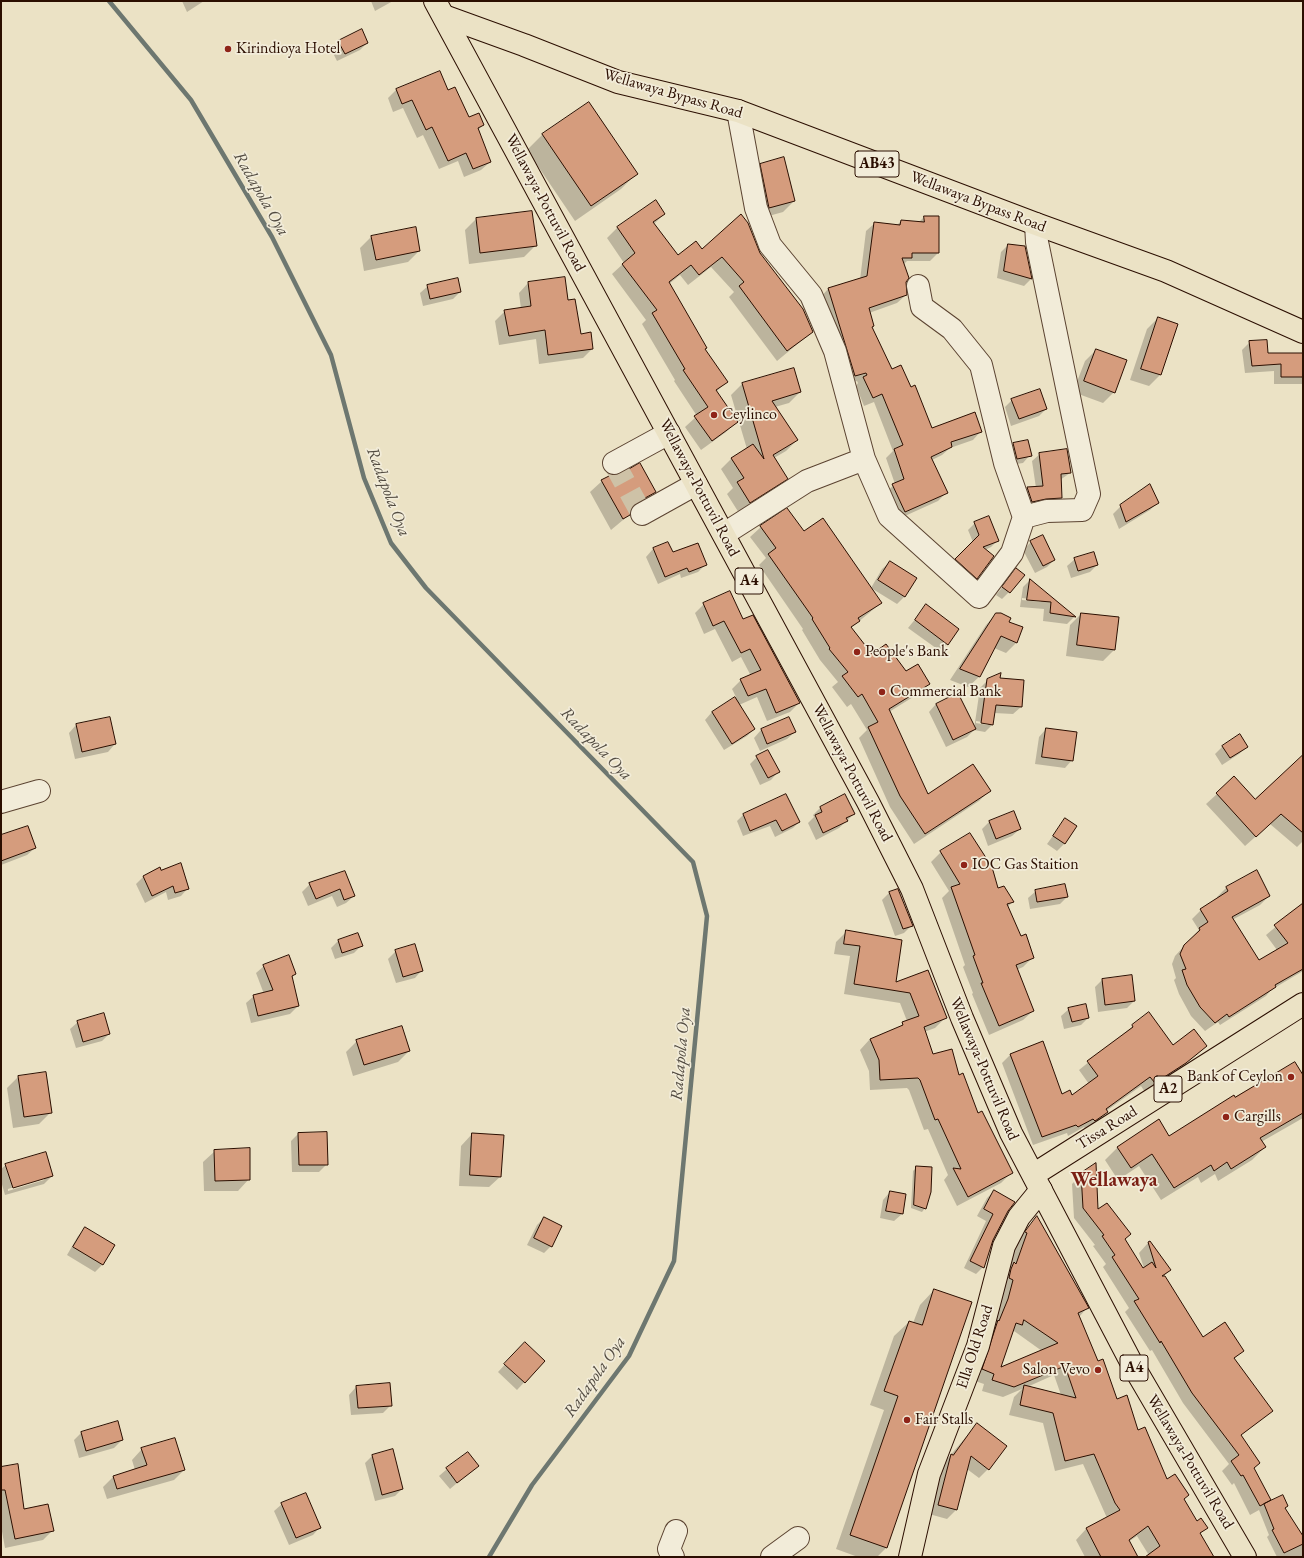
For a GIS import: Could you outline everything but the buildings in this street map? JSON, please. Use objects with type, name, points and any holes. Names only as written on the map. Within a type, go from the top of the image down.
[{"type":"main road","name":"Wellawaya Bypass Road","points":[[439,9],[511,40],[618,82],[738,111],[1036,224],[1166,271],[1303,332]]},
{"type":"main road","name":"Wellawaya-Pottuvil Road","points":[[439,9],[724,534],[899,862],[912,889],[992,1092],[1037,1183],[1130,1362],[1245,1557]]},
{"type":"main road","name":"Tissa Road","points":[[1037,1183],[1303,1004]]},
{"type":"main road","name":"Ella Old Road","points":[[910,1557],[929,1474],[978,1346],[1004,1246],[1011,1229],[1023,1211],[1037,1183]]},
{"type":"street","points":[[738,111],[756,208],[770,245],[811,295],[835,352],[864,459],[888,516],[979,597],[1012,553],[1024,517],[1005,463],[981,365],[952,329],[922,307],[918,286]]},
{"type":"street","points":[[1024,517],[1047,511],[1082,510],[1090,494],[1037,242],[1036,224]]},
{"type":"street","points":[[614,463],[669,433]]},
{"type":"street","points":[[724,534],[807,481],[864,459]]},
{"type":"street","points":[[642,514],[696,484]]},
{"type":"street","points":[[1,802],[39,791]]},
{"type":"street","points":[[673,1557],[669,1549],[676,1531]]},
{"type":"street","points":[[772,1557],[798,1538]]},
{"type":"waterway","name":"Radapola Oya","points":[[109,1],[191,100],[272,237],[331,355],[364,478],[391,543],[426,588],[693,862],[707,916],[674,1261],[629,1356],[532,1485],[489,1557]]},
{"type":"tunnel","points":[[614,463],[642,514]]},
{"type":"place","name":"Kirindioya Hotel","points":[[228,49]]},
{"type":"place","name":"Ceylinco","points":[[714,415]]},
{"type":"place","name":"People's Bank","points":[[857,652]]},
{"type":"place","name":"Commercial Bank","points":[[882,692]]},
{"type":"place","name":"IOC Gas Staition","points":[[964,865]]},
{"type":"place","name":"Bank of Ceylon","points":[[1291,1077]]},
{"type":"place","name":"Cargills","points":[[1226,1117]]},
{"type":"place","name":"Salon Vevo","points":[[1098,1370]]},
{"type":"place","name":"Fair Stalls","points":[[907,1420]]},
{"type":"district","name":"Wellawaya","points":[[1114,1181]]}]
